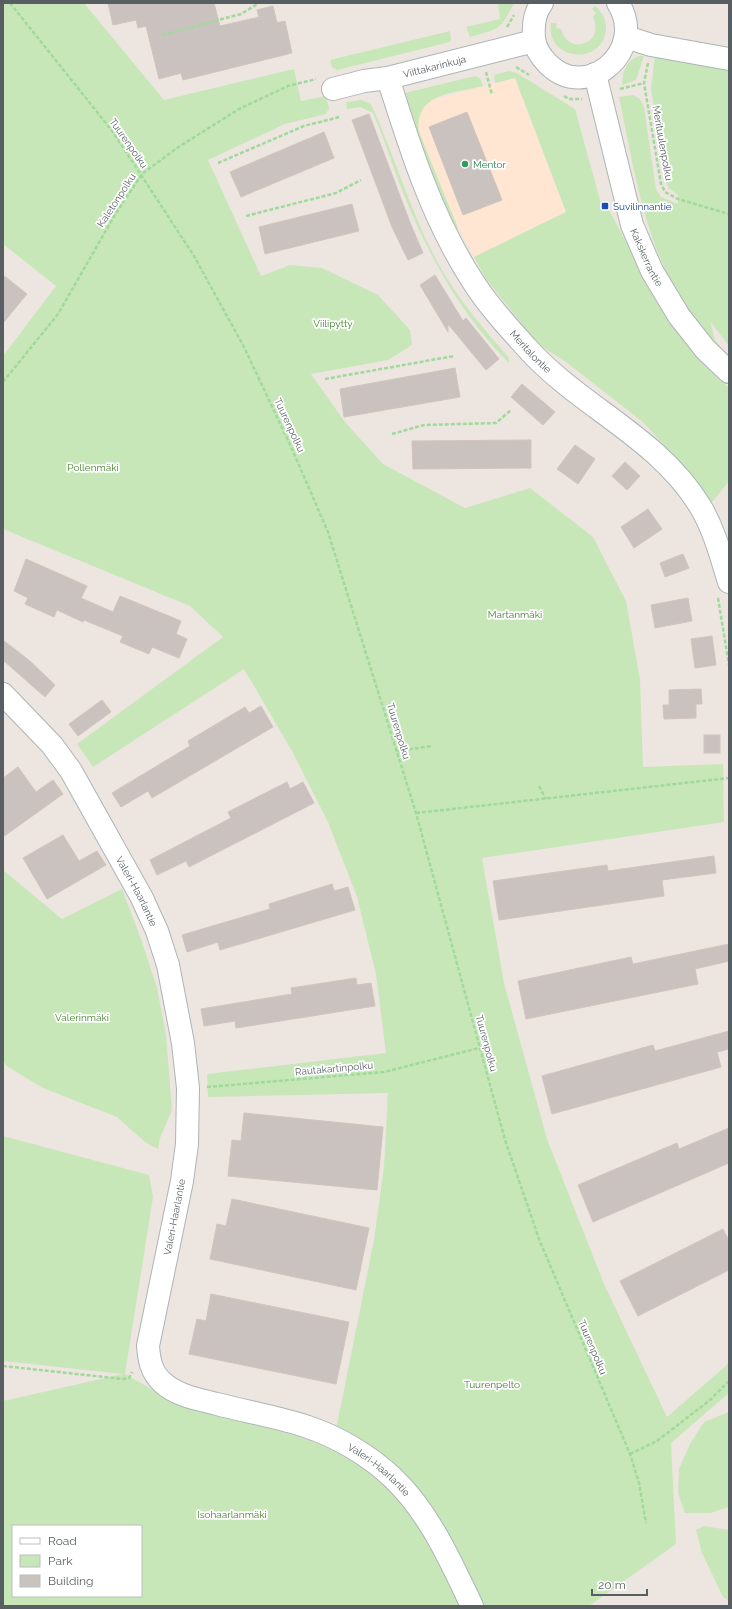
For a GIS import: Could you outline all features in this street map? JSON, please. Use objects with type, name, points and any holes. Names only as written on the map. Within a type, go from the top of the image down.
[{"type":"street","points":[[542,3],[535,16],[533,27],[534,41],[543,59],[551,67],[561,73],[584,77],[595,74],[614,62],[620,53],[626,37],[626,20],[618,3]]},
{"type":"street","points":[[626,37],[651,45],[729,60]]},
{"type":"street","name":"Viittakarinkuja","points":[[333,89],[364,81],[388,78],[534,41]]},
{"type":"street","name":"Kakskerrantie","points":[[595,74],[632,225],[652,271],[679,316],[705,349],[729,372]]},
{"type":"street","name":"Meritalontie","points":[[388,78],[412,155],[437,217],[473,282],[527,349],[550,371],[648,446],[669,465],[701,506],[729,582]]},
{"type":"street","name":"Valeri-Haarlantie","points":[[3,694],[52,745],[71,771],[142,898],[168,965],[183,1043],[188,1088],[187,1144],[182,1181],[148,1346],[149,1358],[153,1370],[165,1384],[186,1396],[308,1427],[349,1446],[393,1478],[423,1513],[472,1606]]},
{"type":"path","name":"Tuurenpolku","points":[[10,3],[113,132],[142,174],[194,256],[244,347],[292,449],[328,532],[416,813],[504,1140],[539,1239],[630,1454],[638,1483],[646,1523]]},
{"type":"path","points":[[162,35],[241,14],[259,3]]},
{"type":"path","points":[[506,32],[508,24],[515,13]]},
{"type":"path","name":"Merituulenpolku","points":[[648,61],[644,83],[661,184],[665,192],[678,199],[729,214]]},
{"type":"path","points":[[486,70],[492,95]]},
{"type":"path","points":[[619,89],[644,83]]},
{"type":"path","name":"Kaletonpolku","points":[[3,382],[58,314],[116,213],[142,174],[178,148],[239,108],[288,86],[297,84]]},
{"type":"path","points":[[218,162],[304,126],[339,117]]},
{"type":"path","points":[[246,216],[336,193],[361,180]]},
{"type":"path","points":[[325,379],[454,356]]},
{"type":"path","points":[[392,434],[424,425],[496,424],[511,410]]},
{"type":"path","points":[[397,752],[432,746]]},
{"type":"path","points":[[416,813],[729,778]]},
{"type":"path","points":[[539,786],[546,799]]},
{"type":"path","name":"Rautakartinpolku","points":[[188,1088],[384,1072],[479,1048]]},
{"type":"path","points":[[3,1366],[123,1379],[129,1378],[133,1369]]},
{"type":"path","points":[[630,1454],[657,1441],[710,1400],[729,1381]]},
{"type":"shaded area","points":[[515,78],[566,212],[474,257],[453,217],[419,132],[417,122],[421,110],[428,101]]},
{"type":"green space","name":"Tuurenpelto","points":[[3,3],[84,3],[164,100],[294,69],[301,101],[326,96],[329,108],[326,114],[285,124],[208,160],[261,276],[290,265],[322,268],[378,295],[410,330],[412,345],[388,360],[311,374],[345,422],[383,464],[465,508],[530,488],[593,537],[626,601],[640,680],[643,767],[723,764],[724,822],[482,858],[504,983],[547,1139],[604,1284],[667,1417],[729,1363],[729,1393],[671,1443],[676,1544],[589,1606],[3,1606],[3,1401],[123,1374],[3,1361],[3,1136],[149,1175],[153,1197],[125,1374],[183,1407],[306,1438],[332,1450],[374,1240],[384,1166],[388,1093],[208,1097],[207,1074],[386,1053],[376,974],[357,897],[328,822],[292,751],[244,669],[93,767],[77,744],[223,637],[190,606],[3,529],[3,356],[56,286],[3,244]]},
{"type":"green space","points":[[498,3],[514,3],[502,24],[498,28],[470,37],[466,27],[500,19]]},
{"type":"green space","points":[[595,6],[604,16],[606,30],[602,42],[595,50],[585,54],[575,54],[565,51],[556,45],[551,35],[551,23],[557,23],[556,28],[561,29],[565,38],[571,43],[578,44],[590,40],[594,34],[596,26],[593,17],[596,13],[592,9]]},
{"type":"green space","points":[[450,31],[450,42],[337,70],[332,67],[330,60]]},
{"type":"green space","points":[[639,56],[644,56],[636,80],[622,85],[624,72],[628,64]]},
{"type":"green space","points":[[655,56],[729,69],[729,346],[710,321],[715,340],[729,358],[717,348],[700,327],[682,301],[667,274],[646,217],[638,188],[619,97],[633,95],[640,99],[644,107],[656,189],[661,197],[678,204],[678,195],[669,188],[664,179],[651,88]]},
{"type":"green space","points":[[509,71],[517,73],[575,109],[603,211],[609,210],[647,281],[677,328],[710,370],[729,388],[729,481],[709,506],[693,478],[644,423],[566,362],[538,344],[486,279],[474,257],[566,212],[515,78],[495,83],[494,75]]},
{"type":"green space","points":[[475,76],[480,78],[483,86],[449,93],[438,97],[429,102],[423,109],[419,119],[419,132],[458,228],[452,229],[404,98],[405,93]]},
{"type":"green space","points":[[361,100],[371,104],[419,224],[445,276],[462,301],[509,358],[509,363],[476,325],[461,304],[434,260],[402,190],[373,113],[360,107],[347,109],[346,102]]},
{"type":"green space","name":"Valerinmäki","points":[[3,870],[62,919],[122,889],[141,939],[157,988],[166,1035],[172,1110],[160,1138],[158,1149],[145,1142],[117,1117],[43,1088],[8,1067],[3,1061]]},
{"type":"green space","points":[[729,1412],[729,1507],[710,1513],[685,1513],[678,1493],[679,1469],[690,1444],[704,1422]]},
{"type":"green space","points":[[704,1526],[729,1530],[729,1601],[723,1597],[702,1553],[696,1530]]},
{"type":"building","points":[[108,3],[214,3],[220,26],[259,17],[257,10],[273,6],[277,23],[285,21],[292,53],[183,80],[181,73],[159,79],[146,26],[138,28],[136,20],[113,25]]},
{"type":"building","name":"Mentor","points":[[467,112],[502,200],[463,215],[429,127]]},
{"type":"building","points":[[369,114],[423,253],[408,260],[392,227],[352,120]]},
{"type":"building","points":[[324,132],[334,158],[241,197],[230,172]]},
{"type":"building","points":[[352,204],[359,231],[265,254],[259,227]]},
{"type":"building","points":[[3,275],[27,294],[3,323]]},
{"type":"building","points":[[435,275],[463,321],[466,318],[499,359],[486,370],[448,324],[448,332],[420,285]]},
{"type":"building","points":[[455,368],[460,397],[344,417],[340,389]]},
{"type":"building","points":[[522,384],[555,412],[543,425],[511,397]]},
{"type":"building","points":[[531,440],[531,468],[413,469],[412,441]]},
{"type":"building","points":[[575,445],[595,459],[578,484],[557,469]]},
{"type":"building","points":[[625,462],[640,476],[627,490],[612,476]]},
{"type":"building","points":[[648,509],[662,529],[634,548],[621,527]]},
{"type":"building","points":[[683,554],[689,568],[665,577],[660,563]]},
{"type":"building","points":[[26,559],[87,586],[81,598],[113,612],[120,596],[181,621],[176,634],[187,639],[179,658],[152,647],[149,654],[120,642],[123,636],[84,620],[83,622],[57,610],[54,617],[25,604],[28,598],[14,591]]},
{"type":"building","points":[[688,598],[692,621],[655,628],[651,605]]},
{"type":"building","points":[[712,636],[716,665],[695,668],[691,639]]},
{"type":"building","points":[[3,640],[30,661],[55,685],[45,697],[3,660]]},
{"type":"building","points":[[701,689],[702,704],[696,704],[696,718],[664,719],[663,705],[669,705],[669,690]]},
{"type":"building","points":[[102,700],[111,712],[78,736],[69,724]]},
{"type":"building","points":[[261,706],[273,727],[152,798],[148,791],[121,807],[112,793],[190,746],[188,741],[245,707],[249,713]]},
{"type":"building","points":[[704,735],[720,735],[720,753],[704,753]]},
{"type":"building","points":[[18,767],[36,792],[53,780],[63,794],[3,837],[3,778]]},
{"type":"building","points":[[287,782],[290,789],[303,782],[314,803],[189,867],[186,861],[157,875],[150,860],[231,818],[228,812]]},
{"type":"building","points":[[63,835],[79,861],[97,851],[106,865],[47,899],[23,858]]},
{"type":"building","points":[[714,856],[716,873],[662,880],[664,896],[499,920],[493,881],[607,865],[608,871]]},
{"type":"building","points":[[332,884],[334,891],[348,887],[355,910],[220,950],[218,942],[187,952],[182,935],[270,909],[269,904]]},
{"type":"building","points":[[729,944],[729,961],[695,969],[698,984],[526,1019],[518,981],[631,957],[633,964]]},
{"type":"building","points":[[356,978],[357,985],[371,983],[375,1006],[236,1028],[235,1021],[204,1026],[201,1009],[292,994],[291,988]]},
{"type":"building","points":[[729,1031],[729,1049],[717,1052],[721,1067],[552,1114],[542,1076],[653,1045],[655,1051]]},
{"type":"building","points":[[244,1113],[383,1127],[377,1190],[228,1176],[232,1140],[241,1141]]},
{"type":"building","points":[[729,1128],[729,1163],[593,1222],[578,1185],[677,1143],[679,1149]]},
{"type":"building","points":[[232,1199],[369,1228],[356,1290],[210,1259],[217,1224],[226,1226]]},
{"type":"building","points":[[723,1229],[729,1241],[729,1270],[638,1316],[620,1281]]},
{"type":"building","points":[[211,1294],[349,1322],[336,1384],[189,1354],[197,1319],[206,1321]]},
{"type":"place","name":"Mentor","points":[[465,164]]},
{"type":"place","name":"Suvilinnantie","points":[[605,206]]},
{"type":"park label","name":"Viilipytty","points":[[333,323]]},
{"type":"park label","name":"Pollenmäki","points":[[93,467]]},
{"type":"park label","name":"Martanmäki","points":[[515,614]]},
{"type":"park label","name":"Isohaarlanmäki","points":[[232,1514]]}]
